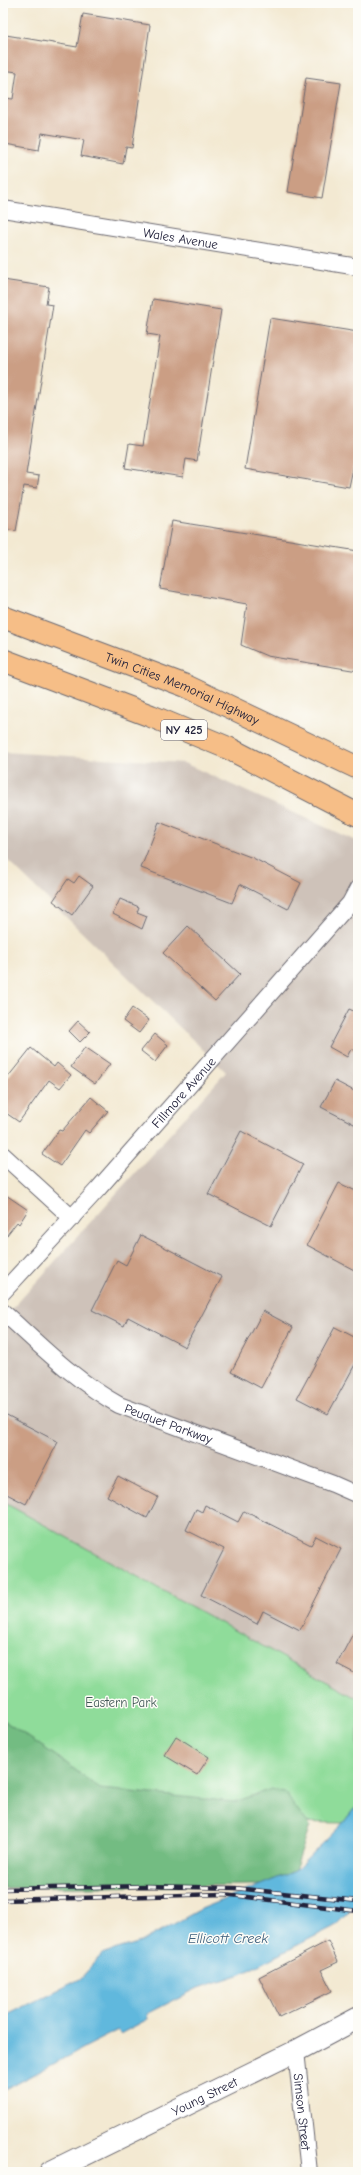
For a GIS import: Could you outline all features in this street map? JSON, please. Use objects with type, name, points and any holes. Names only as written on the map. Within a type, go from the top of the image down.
[{"type":"main road","name":"Twin Cities Memorial Highway","points":[[3,617],[186,686],[358,768]]},
{"type":"main road","name":"NY 425","points":[[3,660],[151,716],[228,748],[358,815]]},
{"type":"street","name":"Wales Avenue","points":[[3,210],[358,267]]},
{"type":"street","name":"Fillmore Avenue","points":[[3,1292],[72,1218],[340,915],[350,903],[358,888]]},
{"type":"street","points":[[3,1155],[72,1218]]},
{"type":"street","name":"Peuquet Parkway","points":[[3,1312],[76,1378],[96,1393],[119,1405],[333,1484],[358,1495]]},
{"type":"street","name":"Young Street","points":[[50,2172],[296,2051],[358,2018]]},
{"type":"street","name":"Simson Street","points":[[296,2051],[309,2172]]},
{"type":"shaded area","points":[[3,752],[184,763],[358,842],[358,1699],[3,1502],[3,1319],[226,1072],[3,856]]},
{"type":"green space","name":"Eastern Park","points":[[3,1502],[358,1699],[358,1804],[343,1823],[3,1818]]},
{"type":"green space","points":[[3,1720],[65,1762],[100,1789],[235,1802],[271,1789],[284,1792],[310,1826],[295,1871],[261,1885],[3,1888]]},
{"type":"water","name":"Ellicott Creek","points":[[358,1804],[358,1903],[335,1926],[241,1974],[196,1989],[147,2014],[148,2019],[120,2034],[118,2030],[3,2091],[3,2017],[80,1979],[104,1953],[141,1942],[201,1909],[295,1871],[343,1823]]},
{"type":"building","points":[[83,14],[150,25],[132,148],[126,147],[123,164],[81,156],[84,140],[42,133],[39,150],[5,144],[6,140],[3,140],[3,98],[13,99],[17,72],[3,70],[6,35],[77,47]]},
{"type":"building","points":[[306,78],[341,83],[322,198],[288,192]]},
{"type":"building","points":[[3,280],[49,287],[46,304],[53,305],[26,474],[39,476],[37,488],[24,486],[16,531],[3,529]]},
{"type":"building","points":[[153,299],[221,310],[197,461],[186,459],[183,477],[125,468],[129,444],[143,446],[160,336],[147,334]]},
{"type":"building","points":[[270,318],[358,332],[358,445],[349,487],[245,469]]},
{"type":"building","points":[[172,521],[358,551],[358,671],[267,656],[241,645],[247,604],[160,589]]},
{"type":"building","points":[[159,822],[253,858],[301,883],[288,909],[240,884],[232,903],[141,868]]},
{"type":"building","points":[[79,876],[93,886],[72,915],[53,901],[68,879],[74,883]]},
{"type":"building","points":[[120,899],[139,907],[137,912],[147,916],[142,929],[113,914]]},
{"type":"building","points":[[188,926],[240,974],[215,1001],[163,953]]},
{"type":"building","points":[[132,1008],[149,1020],[139,1033],[123,1021]]},
{"type":"building","points":[[349,1009],[358,1013],[358,1052],[351,1049],[347,1057],[329,1047]]},
{"type":"building","points":[[78,1021],[90,1032],[80,1042],[69,1031]]},
{"type":"building","points":[[155,1034],[168,1045],[155,1062],[141,1051]]},
{"type":"building","points":[[85,1047],[110,1064],[95,1084],[71,1067]]},
{"type":"building","points":[[31,1048],[54,1067],[57,1063],[71,1075],[60,1088],[49,1080],[19,1122],[3,1111],[3,1073],[8,1077]]},
{"type":"building","points":[[335,1081],[358,1093],[358,1126],[321,1107]]},
{"type":"building","points":[[91,1097],[108,1111],[89,1133],[85,1130],[60,1166],[42,1154],[59,1130],[62,1131]]},
{"type":"building","points":[[241,1131],[303,1164],[271,1226],[208,1194]]},
{"type":"building","points":[[339,1183],[358,1192],[358,1272],[307,1245]]},
{"type":"building","points":[[3,1193],[28,1210],[19,1224],[17,1222],[3,1240]]},
{"type":"building","points":[[141,1235],[222,1277],[185,1347],[128,1317],[124,1326],[92,1310],[117,1260],[126,1265]]},
{"type":"building","points":[[263,1311],[293,1327],[261,1388],[231,1372]]},
{"type":"building","points":[[335,1327],[358,1339],[358,1359],[328,1414],[297,1398]]},
{"type":"building","points":[[3,1413],[58,1442],[26,1504],[3,1492]]},
{"type":"building","points":[[118,1476],[158,1497],[147,1518],[107,1496]]},
{"type":"building","points":[[205,1505],[238,1522],[244,1511],[311,1545],[316,1536],[341,1549],[300,1630],[263,1611],[257,1624],[201,1595],[224,1549],[186,1530],[196,1509],[202,1512]]},
{"type":"building","points":[[358,1624],[358,1675],[337,1664]]},
{"type":"building","points":[[176,1736],[209,1757],[197,1775],[164,1755]]},
{"type":"building","points":[[328,1941],[338,1962],[321,1970],[332,1991],[279,2017],[259,1977]]},
{"type":"railway","points":[[3,1889],[147,1886],[235,1888],[358,1901]]},
{"type":"railway","points":[[3,1900],[224,1894],[358,1911]]}]
